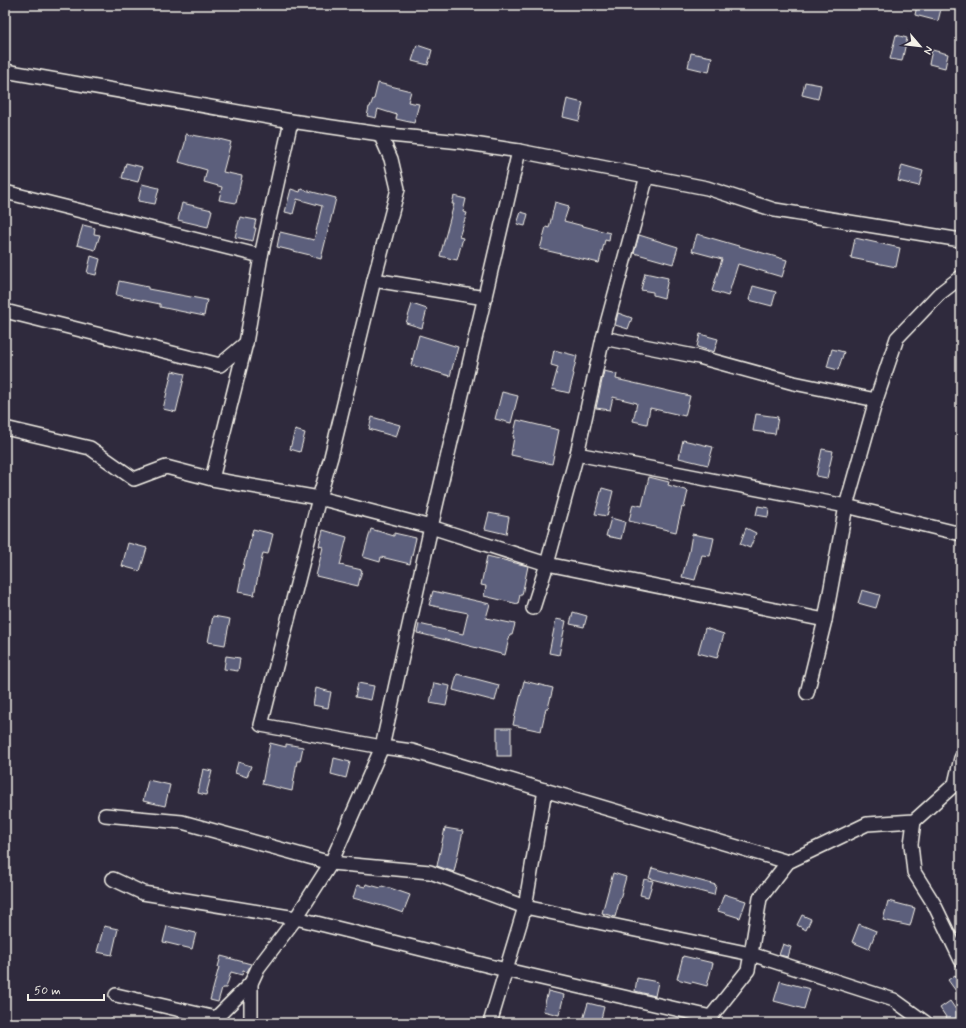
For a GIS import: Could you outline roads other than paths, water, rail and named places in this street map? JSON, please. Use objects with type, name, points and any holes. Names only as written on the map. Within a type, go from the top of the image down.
[{"type":"street","points":[[5,71],[291,121],[380,134],[461,142],[519,151],[707,188],[775,210],[961,240]]},
{"type":"street","points":[[212,478],[246,343],[261,256],[291,121]]},
{"type":"street","points":[[380,134],[391,159],[398,189],[374,280],[331,457],[319,498],[261,725],[412,751],[788,862]]},
{"type":"street","points":[[116,995],[213,1021],[251,983],[258,968],[296,918],[331,863],[382,747],[431,527],[519,151]]},
{"type":"street","points":[[533,608],[577,454],[603,338],[647,176]]},
{"type":"street","points":[[5,192],[261,256]]},
{"type":"street","points":[[807,693],[825,620],[846,506],[876,400],[897,338],[939,294],[961,277]]},
{"type":"street","points":[[374,280],[485,298]]},
{"type":"street","points":[[5,311],[220,365],[246,343]]},
{"type":"street","points":[[603,338],[699,357],[794,383],[876,400]]},
{"type":"street","points":[[5,428],[90,448],[134,479],[166,468],[319,498],[431,527],[546,564],[825,620]]},
{"type":"street","points":[[577,454],[846,506],[961,534]]},
{"type":"street","points":[[113,879],[143,893],[296,918],[709,1020],[748,970],[752,954],[760,898],[788,862],[867,824],[914,821],[955,784],[961,758]]},
{"type":"street","points":[[490,1023],[525,907],[545,790]]},
{"type":"street","points":[[105,815],[182,822],[331,863],[430,872],[525,907],[752,954],[894,1000],[926,1023]]},
{"type":"street","points":[[914,821],[911,844],[914,872],[934,904],[961,960]]},
{"type":"street","points":[[251,983],[251,1023]]}]
